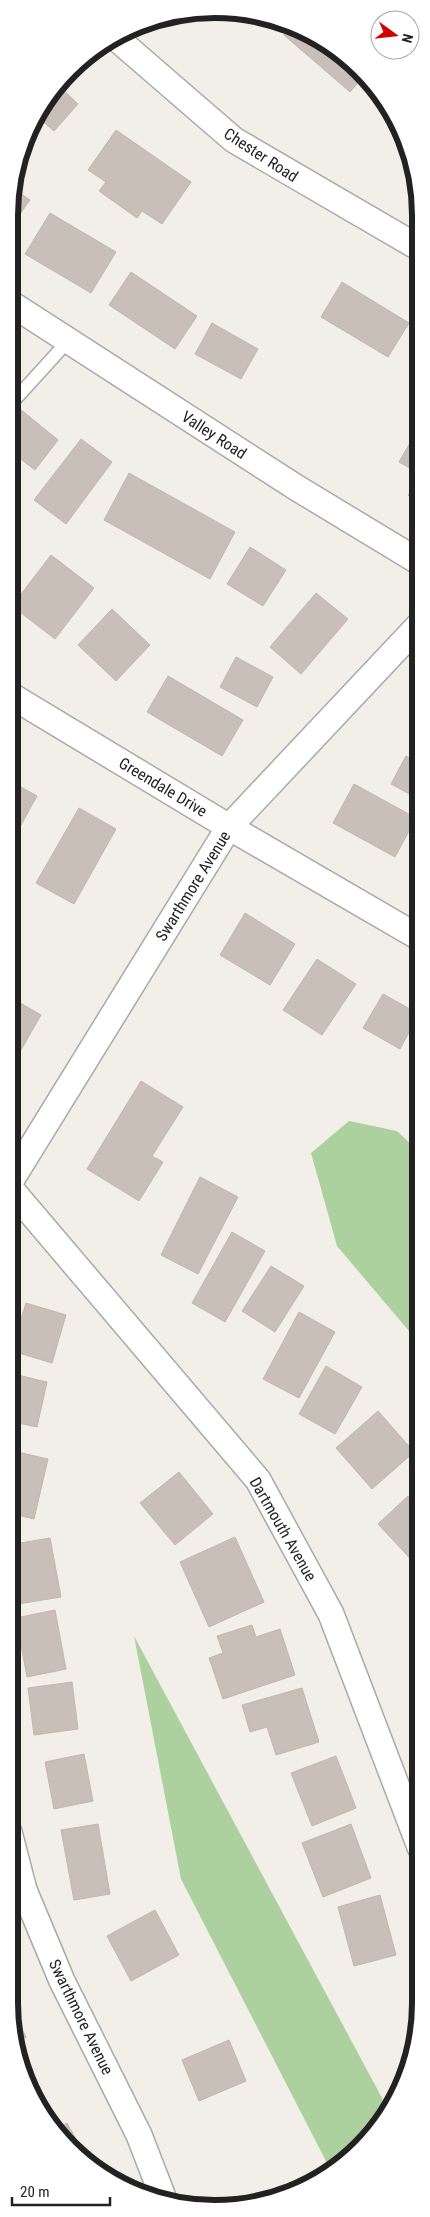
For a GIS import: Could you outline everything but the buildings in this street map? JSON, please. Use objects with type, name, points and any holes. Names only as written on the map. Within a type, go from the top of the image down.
[{"type":"street","name":"Chester Road","points":[[120,42],[234,140],[412,244]]},
{"type":"street","name":"Valley Road","points":[[18,308],[297,488],[412,558]]},
{"type":"street","name":"Swarthmore Avenue","points":[[18,1150],[229,827],[412,633]]},
{"type":"street","name":"Greendale Drive","points":[[18,700],[229,827],[412,933]]},
{"type":"street","name":"Dartmouth Avenue","points":[[18,1197],[258,1480],[331,1614],[412,1826]]},
{"type":"street","name":"Swarthmore Avenue","points":[[18,1867],[24,1890],[58,1972],[139,2135],[161,2192]]},
{"type":"lane","points":[[18,396],[69,340]]},
{"type":"green space","points":[[349,1121],[397,1131],[412,1145],[412,1335],[337,1246],[311,1153]]},
{"type":"green space","points":[[134,1636],[385,2103],[355,2142],[328,2164],[181,1879]]}]
